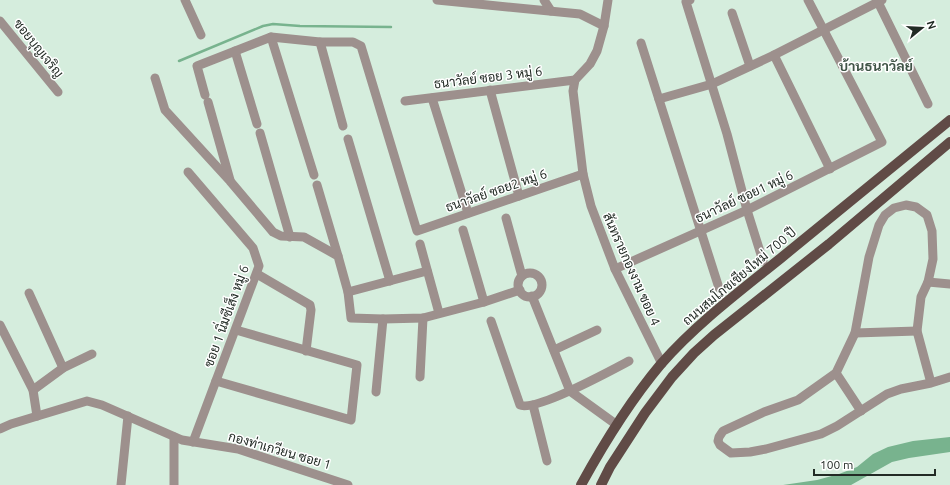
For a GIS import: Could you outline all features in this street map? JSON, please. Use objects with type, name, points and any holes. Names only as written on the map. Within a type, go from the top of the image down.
[{"type":"main road","name":"ถนนสมโภชเชียงใหม่ 700 ปี","points":[[581,485],[597,456],[638,395],[662,364],[685,339],[709,317],[950,120]]},
{"type":"main road","points":[[601,485],[610,467],[645,413],[668,382],[694,353],[714,335],[829,244],[950,142]]},
{"type":"street","points":[[185,0],[201,35]]},
{"type":"street","points":[[437,0],[474,2],[580,14],[604,26]]},
{"type":"street","points":[[544,0],[551,11]]},
{"type":"street","points":[[574,80],[590,64],[597,51],[604,26],[608,0]]},
{"type":"street","points":[[690,0],[686,2],[728,134],[747,210],[763,261]]},
{"type":"street","points":[[808,0],[824,30]]},
{"type":"street","points":[[659,100],[712,84],[774,55],[879,1],[928,104]]},
{"type":"street","points":[[732,13],[750,66]]},
{"type":"street","name":"ซอยบุญเจริญ","points":[[0,21],[58,92]]},
{"type":"street","name":"ธนาวัลย์ ซอย1 หมู่ 6","points":[[615,269],[747,210],[882,142],[824,30]]},
{"type":"street","points":[[271,37],[314,176]]},
{"type":"street","points":[[230,181],[197,66],[271,37],[320,42],[343,126]]},
{"type":"street","name":"ธนาวัลย์ ซอย2 หมู่ 6","points":[[320,42],[353,42],[361,46],[417,231],[583,174]]},
{"type":"street","points":[[641,44],[719,288]]},
{"type":"street","points":[[235,51],[257,124]]},
{"type":"street","points":[[774,55],[830,169]]},
{"type":"street","points":[[155,78],[165,110],[230,181],[273,232],[281,236],[304,237],[338,256]]},
{"type":"street","name":"ธนาวัลย์ ซอย 3 หมู่ 6","points":[[405,101],[574,80]]},
{"type":"street","name":"สันทรายกองงาม ซอย 4","points":[[574,80],[573,90],[583,174],[591,206],[615,269],[662,364]]},
{"type":"street","points":[[490,90],[519,196]]},
{"type":"street","points":[[432,98],[468,213]]},
{"type":"street","points":[[260,133],[290,237]]},
{"type":"street","points":[[348,139],[390,281]]},
{"type":"street","name":"ซอย 1 นิ่มซีเส็ง หมู่ 6","points":[[188,172],[253,248],[259,266],[236,330],[192,442]]},
{"type":"street","points":[[317,185],[348,292],[351,318],[423,318],[484,302],[520,290]]},
{"type":"street","points":[[930,383],[917,331],[921,297],[928,282],[933,259],[932,231],[926,215],[916,207],[906,205],[894,208],[885,215],[879,225],[869,257],[855,333],[836,373],[798,400],[764,412],[723,431],[719,436],[718,441],[720,445],[731,453],[750,452],[821,434],[837,426],[887,394],[901,389],[930,383],[950,377]]},
{"type":"street","points":[[506,218],[522,276],[519,283],[520,290],[525,295],[532,296],[538,293],[542,283],[536,274],[525,274],[522,276]]},
{"type":"street","points":[[463,230],[484,302]]},
{"type":"street","points":[[420,244],[439,313]]},
{"type":"street","points":[[348,292],[427,271]]},
{"type":"street","points":[[257,274],[310,305],[311,310],[306,351]]},
{"type":"street","points":[[928,282],[950,284]]},
{"type":"street","points":[[29,293],[63,368]]},
{"type":"street","points":[[532,296],[570,391],[617,425]]},
{"type":"street","points":[[420,377],[423,318]]},
{"type":"street","points":[[376,392],[383,319]]},
{"type":"street","points":[[491,321],[520,405],[527,407],[570,391],[629,361]]},
{"type":"street","points":[[0,325],[33,390],[37,416]]},
{"type":"street","points":[[216,381],[351,420],[357,364],[306,351],[236,330]]},
{"type":"street","points":[[554,350],[597,330]]},
{"type":"street","points":[[855,333],[917,331]]},
{"type":"street","points":[[33,390],[63,368],[92,354]]},
{"type":"street","points":[[836,373],[861,411]]},
{"type":"street","name":"กองท่าเกวียน ซอย 1","points":[[0,429],[11,424],[87,401],[102,404],[182,440],[238,449],[348,485]]},
{"type":"street","points":[[533,405],[547,461]]},
{"type":"street","points":[[121,485],[128,416]]},
{"type":"street","points":[[174,437],[174,485]]},
{"type":"shaded area","points":[[950,437],[950,452],[892,462],[851,485],[783,485],[817,480],[839,474],[857,467],[873,454],[888,447],[913,441]]},
{"type":"waterway","points":[[179,61],[263,26],[273,24],[300,26],[391,27]]},
{"type":"district","name":"บ้านธนาวัลย์","points":[[876,66]]}]
